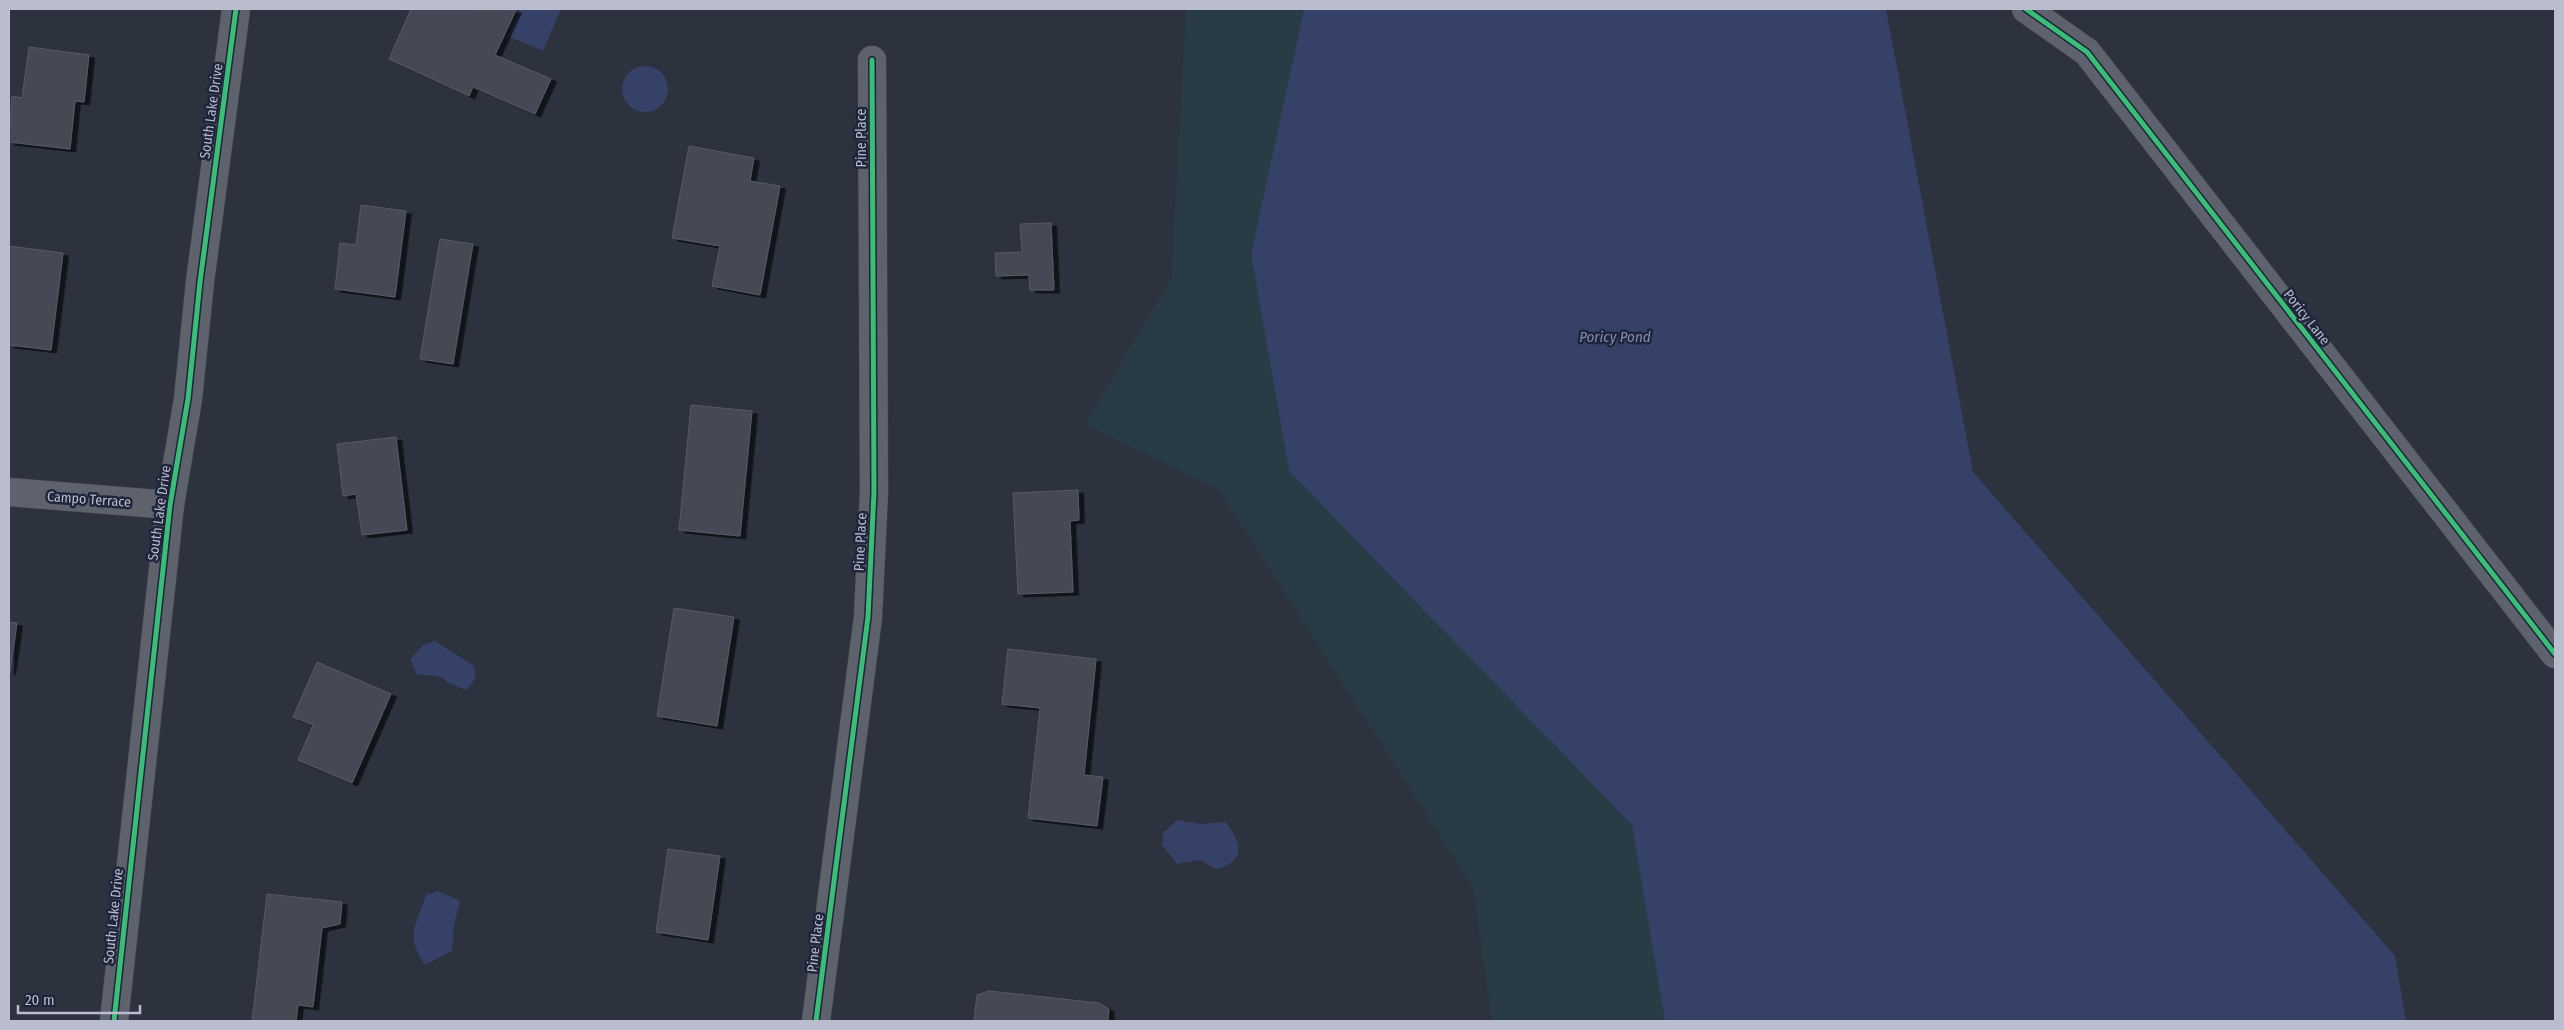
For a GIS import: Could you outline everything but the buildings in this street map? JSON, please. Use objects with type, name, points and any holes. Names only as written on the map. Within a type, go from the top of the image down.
[{"type":"street","name":"South Lake Drive","points":[[114,1021],[170,505],[188,399],[200,282],[236,9]]},
{"type":"street","name":"Poricy Lane","points":[[2026,9],[2086,52],[2555,654]]},
{"type":"street","name":"Pine Place","points":[[816,1021],[868,617],[874,492],[872,60]]},
{"type":"street","name":"Campo Terrace","points":[[9,492],[170,505]]},
{"type":"shaded area","points":[[1186,9],[1304,9],[1251,254],[1289,471],[1632,825],[1665,1021],[1492,1021],[1473,887],[1219,490],[1085,424],[1171,280]]},
{"type":"water","points":[[520,9],[561,9],[543,51],[508,36]]},
{"type":"water","name":"Poricy Pond","points":[[1304,9],[1886,9],[1973,472],[2395,956],[2406,1021],[1665,1021],[1632,825],[1289,471],[1251,254]]},
{"type":"water","points":[[640,66],[650,66],[664,76],[668,89],[664,102],[658,108],[650,112],[640,112],[626,102],[622,94],[622,84],[632,70]]},
{"type":"water","points":[[435,641],[474,666],[475,679],[466,690],[448,683],[442,677],[417,674],[410,660],[423,645]]},
{"type":"water","points":[[1177,820],[1201,824],[1225,822],[1231,829],[1238,844],[1237,856],[1233,862],[1216,869],[1200,860],[1177,864],[1162,845],[1163,833]]},
{"type":"water","points":[[438,891],[460,901],[454,925],[452,951],[425,965],[415,946],[414,930],[426,895]]},
{"type":"cycle path","points":[[114,1021],[170,505],[188,399],[200,282],[236,9]]},
{"type":"cycle path","points":[[2026,9],[2087,52],[2555,654]]},
{"type":"cycle path","points":[[816,1021],[868,617],[874,492],[872,60]]}]
